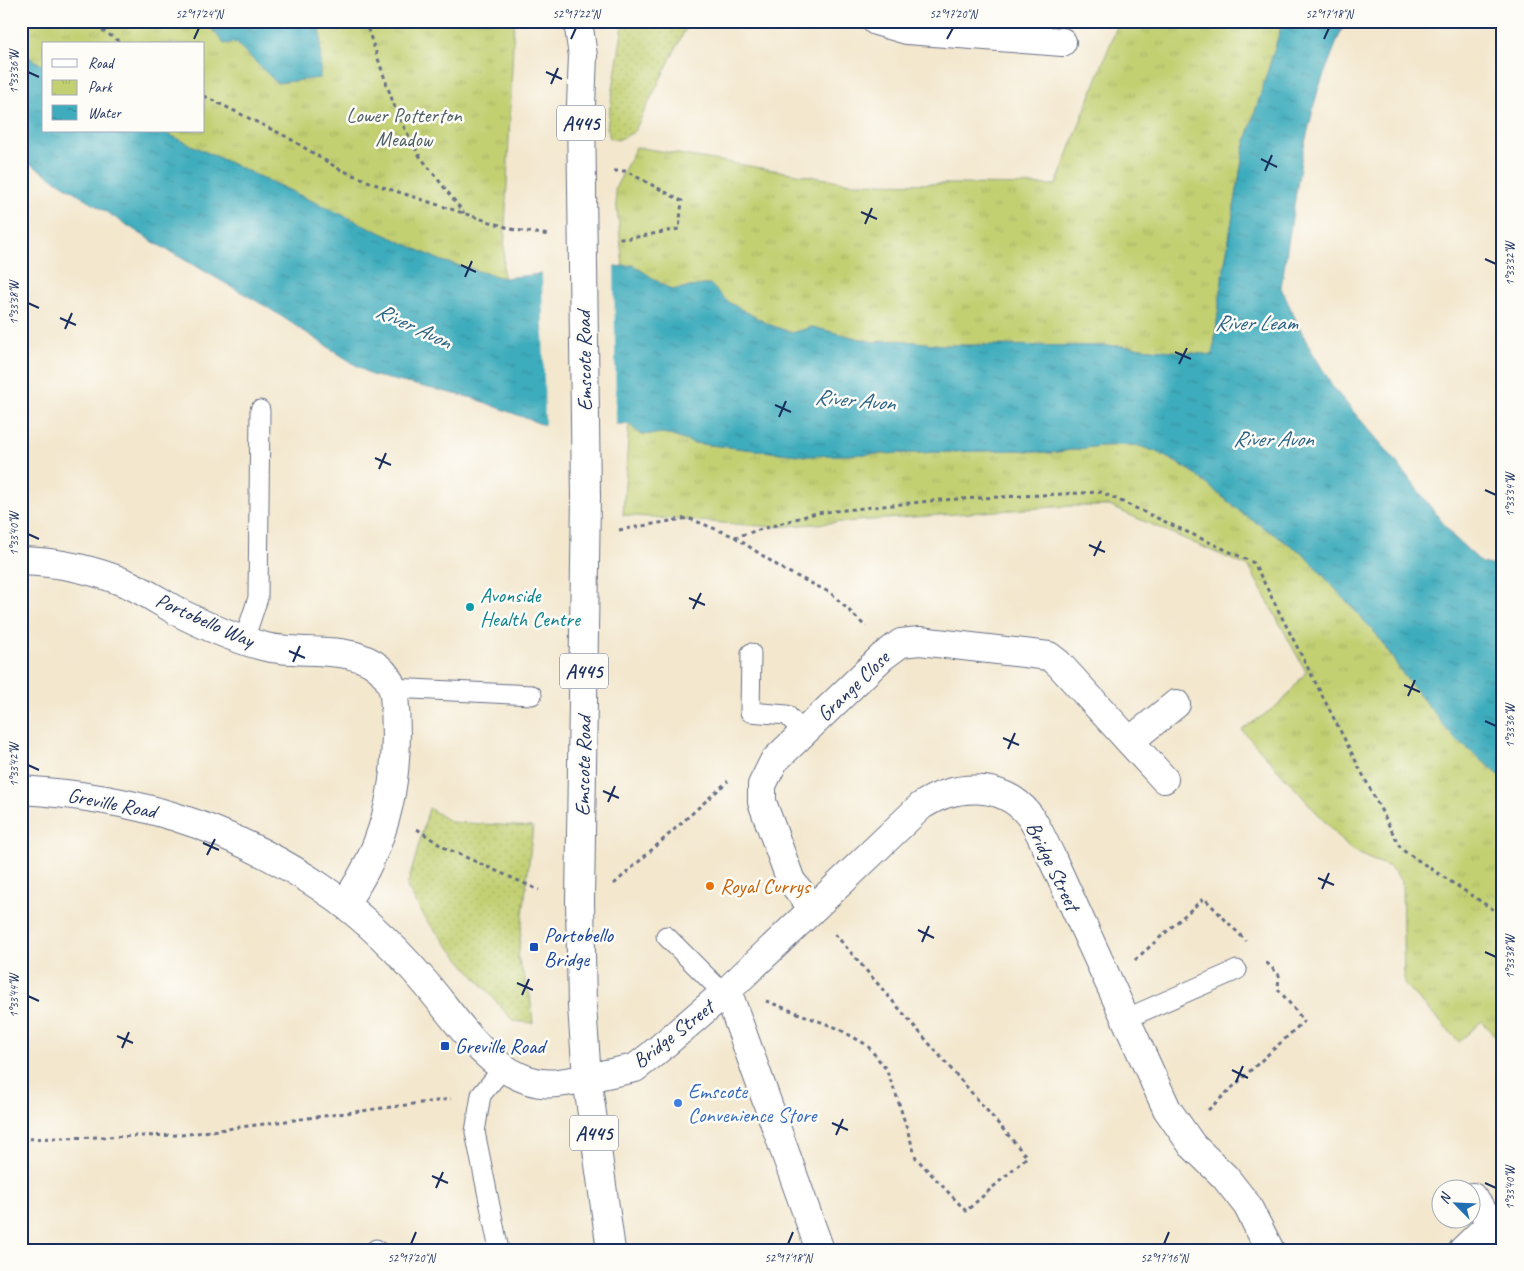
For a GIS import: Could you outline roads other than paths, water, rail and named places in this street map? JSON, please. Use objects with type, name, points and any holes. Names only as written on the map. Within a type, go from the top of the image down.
[{"type":"street","name":"A445","points":[[578,21],[583,56]]},
{"type":"street","name":"A445","points":[[583,56],[592,21]]},
{"type":"street","points":[[876,21],[907,30],[1062,42]]},
{"type":"street","name":"Emscote Road","points":[[583,56],[581,105],[586,496],[580,908],[582,1006],[587,1078],[611,1250]]},
{"type":"street","name":"Portobello Way","points":[[21,561],[50,561],[102,574],[130,584],[192,619],[244,640],[288,651],[363,657],[376,665],[389,679],[393,688]]},
{"type":"street","name":"Grange Close","points":[[812,908],[791,881],[762,802],[762,785],[770,767],[890,649],[901,643],[912,641],[1045,654],[1054,659],[1131,740],[1164,778]]},
{"type":"street","points":[[344,904],[370,862],[388,816],[394,766],[395,705],[393,688]]},
{"type":"street","points":[[1131,740],[1176,704]]},
{"type":"street","name":"Bridge Street","points":[[587,1078],[635,1068],[727,991],[920,806],[931,799],[951,792],[973,789],[1006,796],[1018,803],[1029,816],[1051,856],[1125,1020],[1172,1116],[1192,1146],[1225,1177],[1246,1205],[1270,1250]]},
{"type":"street","name":"Greville Road","points":[[21,790],[109,799],[154,809],[194,822],[238,840],[277,861],[344,904],[386,940],[423,980],[462,1029],[504,1067],[527,1080],[540,1084],[558,1084],[587,1078]]},
{"type":"street","name":"Bridge Street","points":[[727,991],[820,1250]]},
{"type":"street","points":[[1463,1250],[1497,1230],[1482,1210]]},
{"type":"lane","points":[[244,640],[258,598],[260,410]]},
{"type":"lane","points":[[751,653],[750,712],[787,715],[804,733]]},
{"type":"lane","points":[[393,688],[532,695]]},
{"type":"lane","points":[[666,936],[727,991]]},
{"type":"lane","points":[[1125,1020],[1237,970]]},
{"type":"lane","points":[[499,1250],[475,1132],[481,1095],[504,1067]]},
{"type":"water","points":[[206,21],[321,21],[320,78],[277,83],[235,42],[224,44]]},
{"type":"water","points":[[1283,21],[1345,21],[1318,90],[1302,155],[1281,288],[1307,343],[1335,390],[1394,459],[1453,536],[1482,563],[1503,568],[1503,778],[1453,737],[1405,677],[1377,635],[1304,554],[1243,514],[1190,470],[1157,452],[1136,445],[1099,446],[1051,453],[1017,450],[807,456],[693,443],[664,433],[641,435],[629,424],[541,424],[473,398],[371,375],[267,307],[155,243],[21,158],[21,53],[42,65],[42,132],[163,132],[442,261],[503,278],[633,265],[671,290],[710,284],[728,302],[768,324],[792,333],[812,327],[873,342],[895,340],[944,345],[1120,346],[1213,355],[1222,281],[1244,148]]},
{"type":"place","name":"Avonside Health Centre","points":[[470,607]]},
{"type":"place","name":"Royal Currys","points":[[710,886]]},
{"type":"place","name":"Portobello Bridge","points":[[534,947]]},
{"type":"place","name":"Greville Road","points":[[445,1046]]},
{"type":"place","name":"Emscote Convenience Store","points":[[678,1103]]},
{"type":"park label","name":"Lower Potterton Meadow","points":[[404,127]]},
{"type":"water label","name":"River Leam","points":[[1256,322]]},
{"type":"water label","name":"River Avon","points":[[414,325]]},
{"type":"water label","name":"River Avon","points":[[855,399]]},
{"type":"water label","name":"River Avon","points":[[1273,438]]}]
